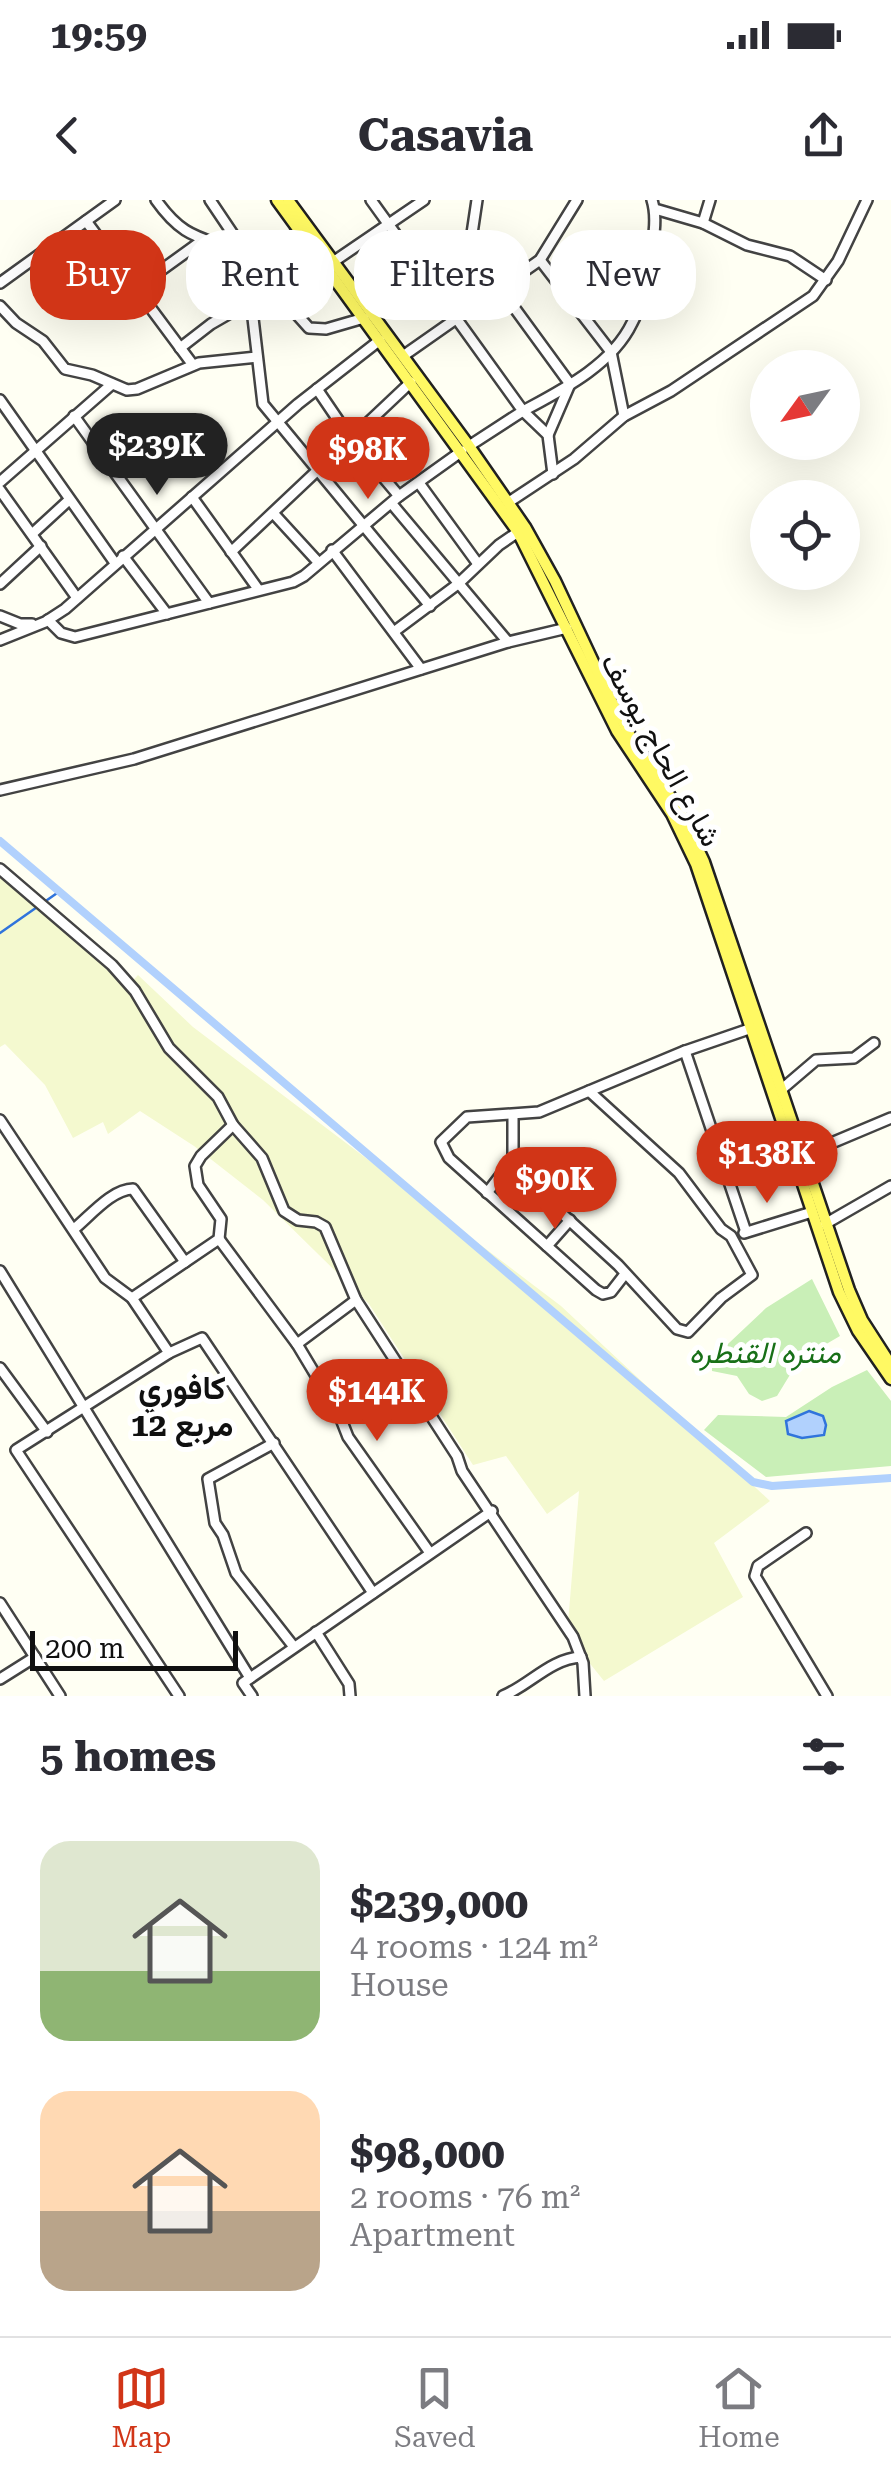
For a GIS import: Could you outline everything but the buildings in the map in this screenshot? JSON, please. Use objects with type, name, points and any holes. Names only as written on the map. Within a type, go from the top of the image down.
[{"type":"main road","name":"شارع الحاج يوسف","points":[[277,200],[303,228]]},
{"type":"main road","name":"شارع الحاج يوسف","points":[[288,200],[354,303]]},
{"type":"main road","name":"شارع الحاج يوسف","points":[[334,263],[403,356],[518,532],[617,731],[690,847],[846,1306],[891,1379]]},
{"type":"main road","name":"شارع الحاج يوسف","points":[[365,320],[509,502],[542,555],[634,743],[694,836],[825,1224],[862,1320],[891,1365]]},
{"type":"street","points":[[0,283],[116,200]]},
{"type":"street","points":[[156,200],[186,234]]},
{"type":"street","points":[[210,200],[230,230]]},
{"type":"street","points":[[371,200],[393,230]]},
{"type":"street","points":[[334,261],[424,200]]},
{"type":"street","points":[[473,230],[478,200]]},
{"type":"street","points":[[703,224],[710,200]]},
{"type":"street","points":[[509,502],[553,474],[624,416],[671,392],[805,302],[826,280],[866,200]]},
{"type":"street","points":[[530,267],[540,260],[574,201]]},
{"type":"street","points":[[0,616],[20,624],[46,621],[61,633],[75,637],[304,576],[395,500],[466,449],[570,384],[611,352],[637,313],[650,257],[653,204],[747,244],[790,256],[826,280]]},
{"type":"street","points":[[86,221],[93,230]]},
{"type":"street","points":[[540,260],[611,352],[624,416]]},
{"type":"street","points":[[0,306],[16,324],[42,341],[65,369],[131,391],[193,365],[257,357]]},
{"type":"street","points":[[159,320],[193,365]]},
{"type":"street","points":[[180,348],[218,320]]},
{"type":"street","points":[[253,320],[263,404],[430,606]]},
{"type":"street","points":[[302,320],[309,328],[326,329],[357,320]]},
{"type":"street","points":[[403,356],[453,320]]},
{"type":"street","points":[[457,320],[524,411],[548,435]]},
{"type":"street","points":[[522,320],[570,384]]},
{"type":"street","points":[[0,640],[46,621],[77,598],[277,422],[380,340]]},
{"type":"street","points":[[231,552],[411,382]]},
{"type":"street","points":[[0,482],[112,384]]},
{"type":"street","points":[[553,474],[548,435],[570,384]]},
{"type":"street","points":[[316,389],[458,584],[508,642]]},
{"type":"street","points":[[0,400],[69,500],[167,614]]},
{"type":"street","points":[[74,416],[209,603]]},
{"type":"street","points":[[420,483],[478,564]]},
{"type":"street","points":[[0,490],[77,598]]},
{"type":"street","points":[[192,497],[258,589]]},
{"type":"street","points":[[32,534],[69,500]]},
{"type":"street","points":[[274,514],[318,562]]},
{"type":"street","points":[[396,631],[518,532]]},
{"type":"street","points":[[0,584],[41,546]]},
{"type":"street","points":[[332,550],[421,669]]},
{"type":"street","points":[[0,790],[134,759],[508,642],[567,628]]},
{"type":"street","points":[[0,869],[53,912],[125,980],[151,1014],[169,1048],[218,1097],[232,1126],[262,1158],[284,1212],[325,1228],[356,1300],[450,1444],[462,1470],[564,1622],[581,1657],[584,1696]]},
{"type":"street","points":[[626,1274],[611,1292],[603,1294],[449,1158],[441,1142],[467,1117],[539,1112],[685,1051],[752,1028]]},
{"type":"street","points":[[782,1089],[816,1060],[854,1058],[874,1043]]},
{"type":"street","points":[[685,1051],[746,1232]]},
{"type":"street","points":[[510,1166],[626,1274],[676,1330],[688,1332],[721,1298],[752,1275],[731,1236],[667,1160],[589,1091]]},
{"type":"street","points":[[488,1193],[510,1166],[513,1116]]},
{"type":"street","points":[[803,1154],[891,1118]]},
{"type":"street","points":[[0,1120],[106,1278],[132,1298],[169,1353]]},
{"type":"street","points":[[232,1126],[195,1166],[198,1185],[221,1219],[219,1240],[297,1344],[339,1414],[348,1437],[430,1554]]},
{"type":"street","points":[[825,1224],[891,1186]]},
{"type":"street","points":[[74,1230],[116,1193],[133,1189],[186,1262]]},
{"type":"street","points":[[731,1236],[812,1212]]},
{"type":"street","points":[[547,1246],[570,1220]]},
{"type":"street","points":[[132,1298],[219,1240]]},
{"type":"street","points":[[0,1271],[250,1678]]},
{"type":"street","points":[[297,1344],[356,1300]]},
{"type":"street","points":[[179,1696],[16,1450],[169,1353],[202,1338],[373,1593]]},
{"type":"street","points":[[0,1368],[47,1432]]},
{"type":"street","points":[[274,1442],[208,1479],[215,1523],[236,1574],[294,1647]]},
{"type":"street","points":[[252,1696],[242,1683],[492,1511]]},
{"type":"street","points":[[806,1532],[758,1566],[755,1576],[827,1696]]},
{"type":"street","points":[[0,1603],[60,1696]]},
{"type":"street","points":[[316,1632],[349,1684],[350,1696]]},
{"type":"street","points":[[0,1679],[35,1656]]},
{"type":"street","points":[[503,1696],[526,1685],[556,1662],[581,1657]]},
{"type":"green space","points":[[0,868],[126,988],[138,975],[193,1027],[561,1306],[770,1501],[714,1543],[743,1597],[604,1681],[567,1635],[579,1491],[547,1514],[506,1456],[473,1465],[369,1304],[263,1200],[194,1146],[140,1111],[108,1134],[103,1122],[73,1138],[45,1085],[5,1044],[0,1047]]},
{"type":"green space","name":"منتره القنطره","points":[[812,1279],[840,1336],[799,1360],[777,1396],[762,1401],[749,1394],[737,1376],[712,1371],[712,1359],[766,1308]]},
{"type":"green space","points":[[867,1370],[891,1401],[891,1466],[766,1477],[704,1430],[718,1415],[786,1417]]},
{"type":"water","points":[[809,1411],[823,1416],[824,1435],[802,1438],[788,1434],[786,1421]]},
{"type":"waterway","points":[[0,841],[753,1482],[772,1486],[891,1478]]},
{"type":"waterway","points":[[0,933],[60,891]]},
{"type":"district","name":"كافوري مربع 12","points":[[182,1406]]}]
